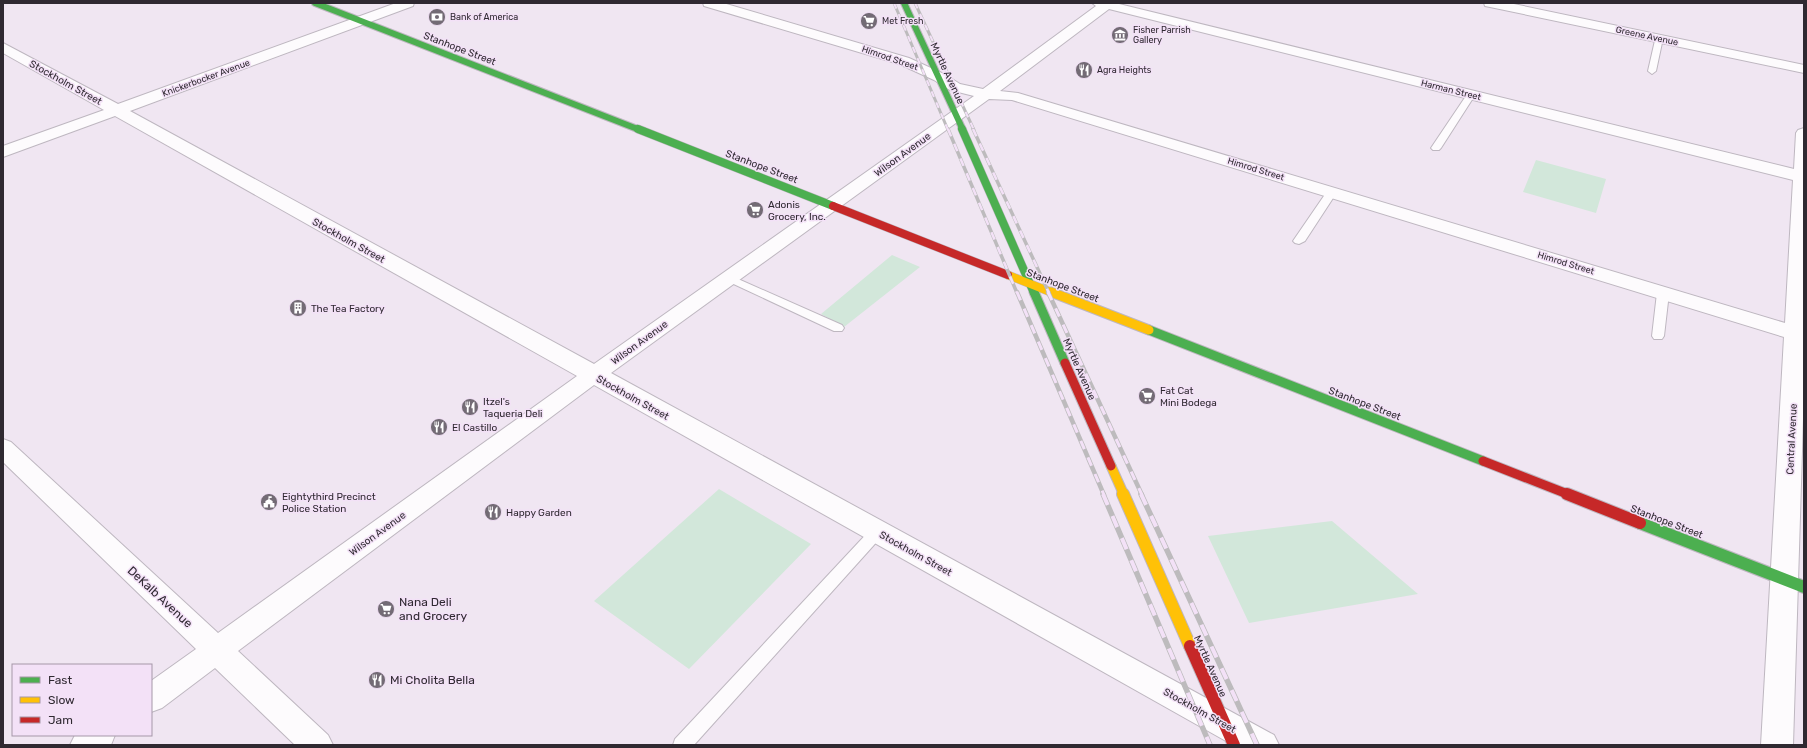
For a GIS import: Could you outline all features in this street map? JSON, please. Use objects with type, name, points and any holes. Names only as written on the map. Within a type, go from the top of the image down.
[{"type":"street","name":"Stanhope Street","points":[[315,3],[1794,583]]},
{"type":"street","name":"Knickerbocker Avenue","points":[[3,152],[408,3]]},
{"type":"street","name":"Himrod Street","points":[[709,3],[904,61],[939,77],[955,87],[985,94],[1013,96],[1800,335]]},
{"type":"street","name":"Myrtle Avenue","points":[[904,3],[939,77],[1234,745]]},
{"type":"street","name":"Greene Avenue","points":[[1490,3],[1804,68]]},
{"type":"street","name":"Wilson Avenue","points":[[152,697],[593,375],[956,116],[1105,4]]},
{"type":"street","name":"Harman Street","points":[[1105,4],[1803,177]]},
{"type":"street","name":"Stockholm Street","points":[[3,47],[593,375],[1224,722],[1263,745]]},
{"type":"street","name":"Central Avenue","points":[[1777,745],[1794,583],[1804,133]]},
{"type":"street","name":"DeKalb Avenue","points":[[3,448],[316,745]]},
{"type":"street","points":[[86,745],[99,736]]},
{"type":"lane","points":[[1652,71],[1659,38]]},
{"type":"lane","points":[[1436,148],[1471,95]]},
{"type":"lane","points":[[1299,241],[1332,192]]},
{"type":"lane","points":[[729,278],[838,328]]},
{"type":"lane","points":[[1658,336],[1663,293]]},
{"type":"lane","points":[[682,745],[877,532]]},
{"type":"green space","points":[[1536,160],[1606,179],[1596,213],[1523,192]]},
{"type":"green space","points":[[892,255],[920,267],[844,327],[821,314]]},
{"type":"green space","points":[[719,489],[811,544],[689,669],[594,601]]},
{"type":"green space","points":[[1332,521],[1418,594],[1249,623],[1208,536]]},
{"type":"railway","points":[[894,3],[948,130]]},
{"type":"railway","points":[[915,3],[974,130]]},
{"type":"railway","points":[[948,129],[1017,293]]},
{"type":"railway","points":[[973,129],[1049,293]]},
{"type":"railway","points":[[1017,292],[1104,495]]},
{"type":"railway","points":[[1048,292],[1142,495]]},
{"type":"railway","points":[[1103,494],[1210,745]]},
{"type":"railway","points":[[1141,494],[1257,745]]},
{"type":"traffic: fast","points":[[315,3],[833,206]]},
{"type":"traffic: fast","points":[[904,3],[947,95],[1065,363]]},
{"type":"traffic: fast","points":[[1149,330],[1483,461]]},
{"type":"traffic: fast","points":[[1640,523],[1804,587]]},
{"type":"traffic: slow","points":[[1008,275],[1149,330]]},
{"type":"traffic: slow","points":[[1111,466],[1190,646]]},
{"type":"traffic: jam","points":[[833,206],[1008,275]]},
{"type":"traffic: jam","points":[[1065,363],[1111,466]]},
{"type":"traffic: jam","points":[[1483,461],[1640,523]]},
{"type":"traffic: jam","points":[[1190,646],[1234,745]]},
{"type":"place","name":"Bank of America","points":[[437,17]]},
{"type":"place","name":"Met Fresh","points":[[869,21]]},
{"type":"place","name":"Fisher Parrish Gallery","points":[[1120,35]]},
{"type":"place","name":"Agra Heights","points":[[1084,70]]},
{"type":"place","name":"Adonis Grocery, Inc.","points":[[755,210]]},
{"type":"place","name":"The Tea Factory","points":[[298,308]]},
{"type":"place","name":"Fat Cat Mini Bodega","points":[[1147,396]]},
{"type":"place","name":"Itzel's Taqueria Deli","points":[[470,407]]},
{"type":"place","name":"El Castillo","points":[[439,427]]},
{"type":"place","name":"Eightythird Precinct Police Station","points":[[269,502]]},
{"type":"place","name":"Happy Garden","points":[[493,512]]},
{"type":"place","name":"Nana Deli and Grocery","points":[[386,609]]},
{"type":"place","name":"Mi Cholita Bella","points":[[377,680]]}]
